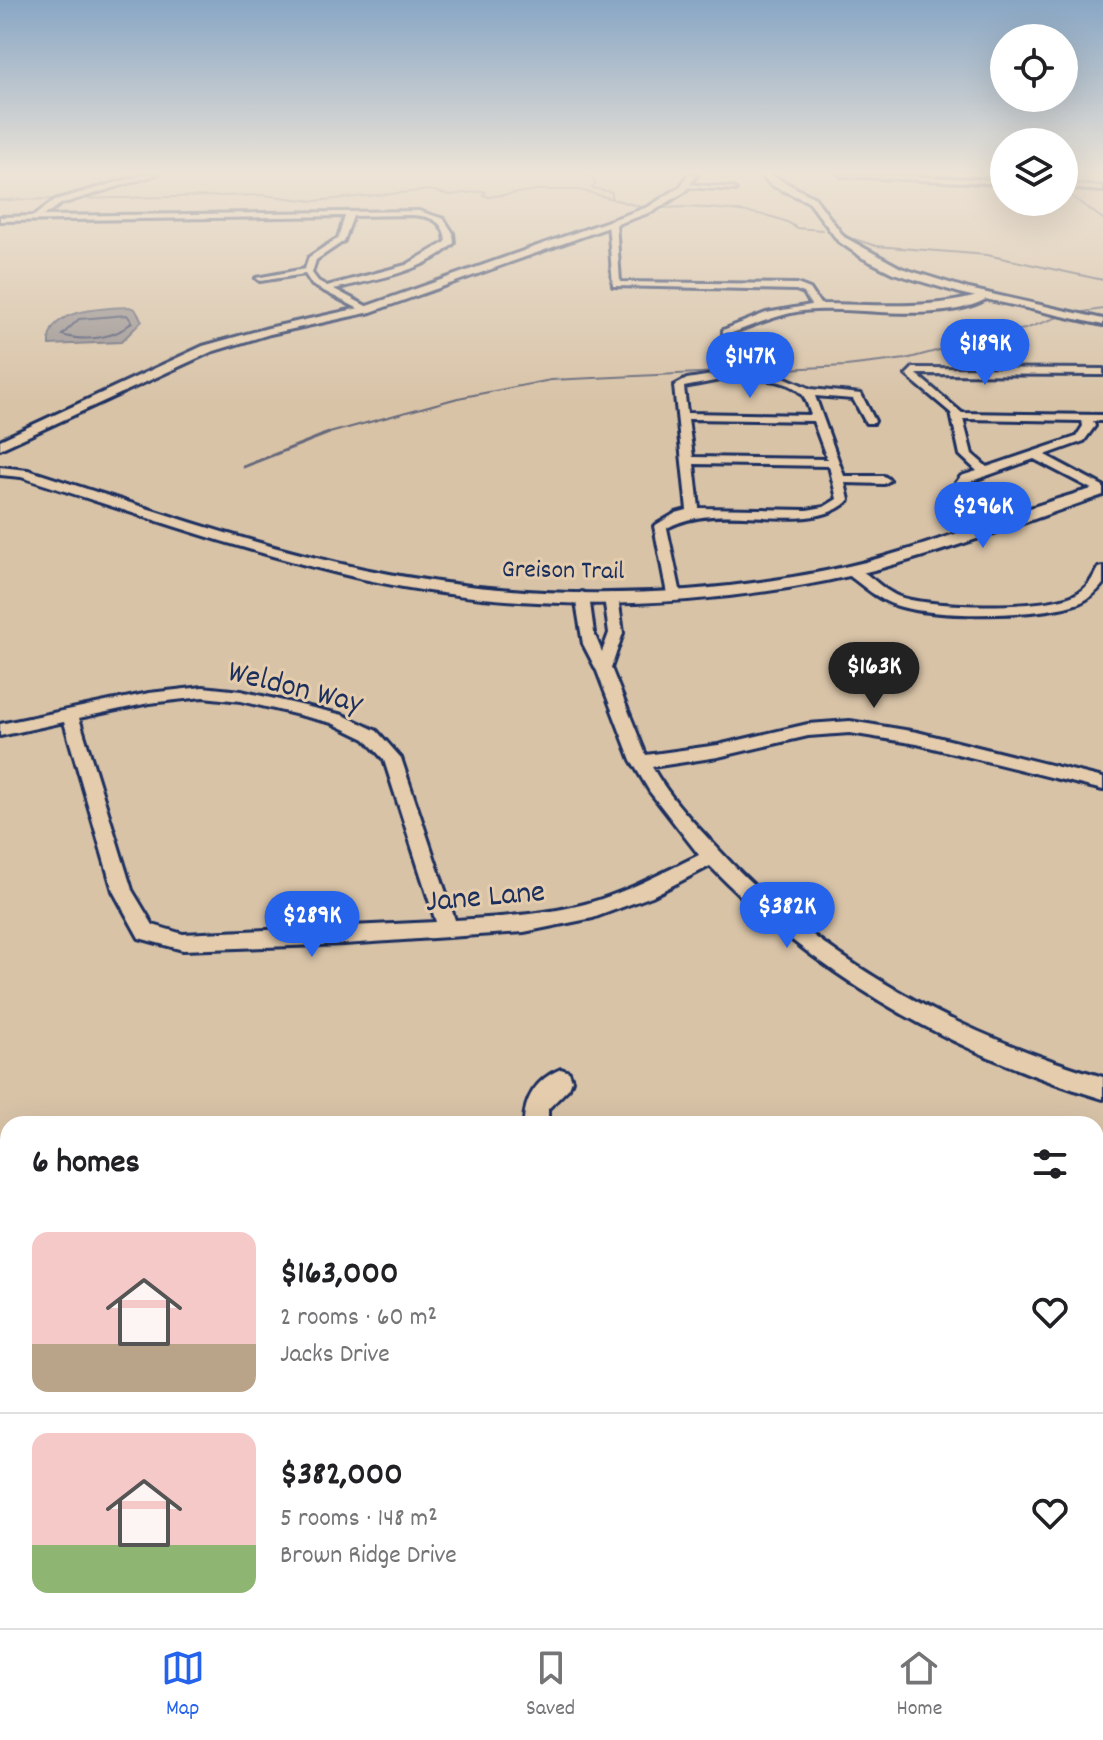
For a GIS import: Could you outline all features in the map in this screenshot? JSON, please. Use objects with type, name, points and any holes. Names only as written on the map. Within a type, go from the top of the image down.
[{"type":"street","points":[[325,250],[312,259],[308,271],[315,283],[367,310]]},
{"type":"street","points":[[325,289],[427,258],[443,250]]},
{"type":"street","points":[[2,458],[17,444],[62,418],[149,373],[207,349],[268,331],[367,310],[534,250]]},
{"type":"street","points":[[614,250],[616,284],[797,287],[807,291],[817,307]]},
{"type":"street","points":[[860,250],[918,277],[1103,322]]},
{"type":"street","points":[[260,278],[308,271]]},
{"type":"street","points":[[726,332],[765,316],[817,307],[954,305],[987,296]]},
{"type":"street","points":[[986,473],[966,455],[961,445],[958,416],[949,403],[911,375],[913,371],[1103,372]]},
{"type":"street","points":[[674,594],[660,526],[669,518],[693,510],[813,513],[838,505],[843,500],[834,463],[808,392],[796,383],[783,379],[707,377],[679,386],[693,510]]},
{"type":"street","points":[[808,392],[857,396],[870,421]]},
{"type":"street","points":[[682,416],[818,418]]},
{"type":"street","points":[[958,416],[1103,418]]},
{"type":"street","points":[[959,487],[965,479],[1080,439],[1089,426],[1087,418]]},
{"type":"street","points":[[1038,456],[1103,490]]},
{"type":"street","name":"Greison Trail","points":[[2,458],[23,473],[304,559],[367,575],[501,593],[611,597],[772,585],[851,570],[1103,490]]},
{"type":"street","points":[[687,460],[834,463]]},
{"type":"street","points":[[839,479],[884,480]]},
{"type":"street","points":[[851,570],[886,597],[903,603],[1014,607],[1069,602],[1089,592],[1103,571]]},
{"type":"street","points":[[582,596],[590,645],[604,668],[614,702],[642,762],[672,810],[713,856],[762,903],[828,955],[969,1040],[1038,1069],[1103,1088]]},
{"type":"street","points":[[604,668],[616,633],[611,597]]},
{"type":"street","name":"Weldon Way","points":[[0,730],[149,698],[203,692],[241,696],[324,716],[371,735],[392,758],[448,928]]},
{"type":"street","name":"Jane Lane","points":[[70,715],[123,891],[146,932],[183,942],[344,936],[524,924],[586,912],[645,891],[713,856]]},
{"type":"street","points":[[642,762],[718,751],[808,730],[850,727],[917,738],[1103,784]]},
{"type":"street","points":[[536,1116],[536,1105],[561,1080]]},
{"type":"water","points":[[135,309],[142,321],[121,342],[49,345],[51,333],[66,317],[78,312]]},
{"type":"waterway","points":[[925,250],[987,255],[1103,280]]},
{"type":"waterway","points":[[1083,312],[1103,309]]},
{"type":"waterway","points":[[328,433],[458,398],[551,380],[846,366],[906,359],[962,344],[989,342],[986,336],[1025,329],[1061,316]]},
{"type":"waterway","points":[[243,467],[328,433]]},
{"type":"waterway","points":[[322,435],[328,433]]}]
